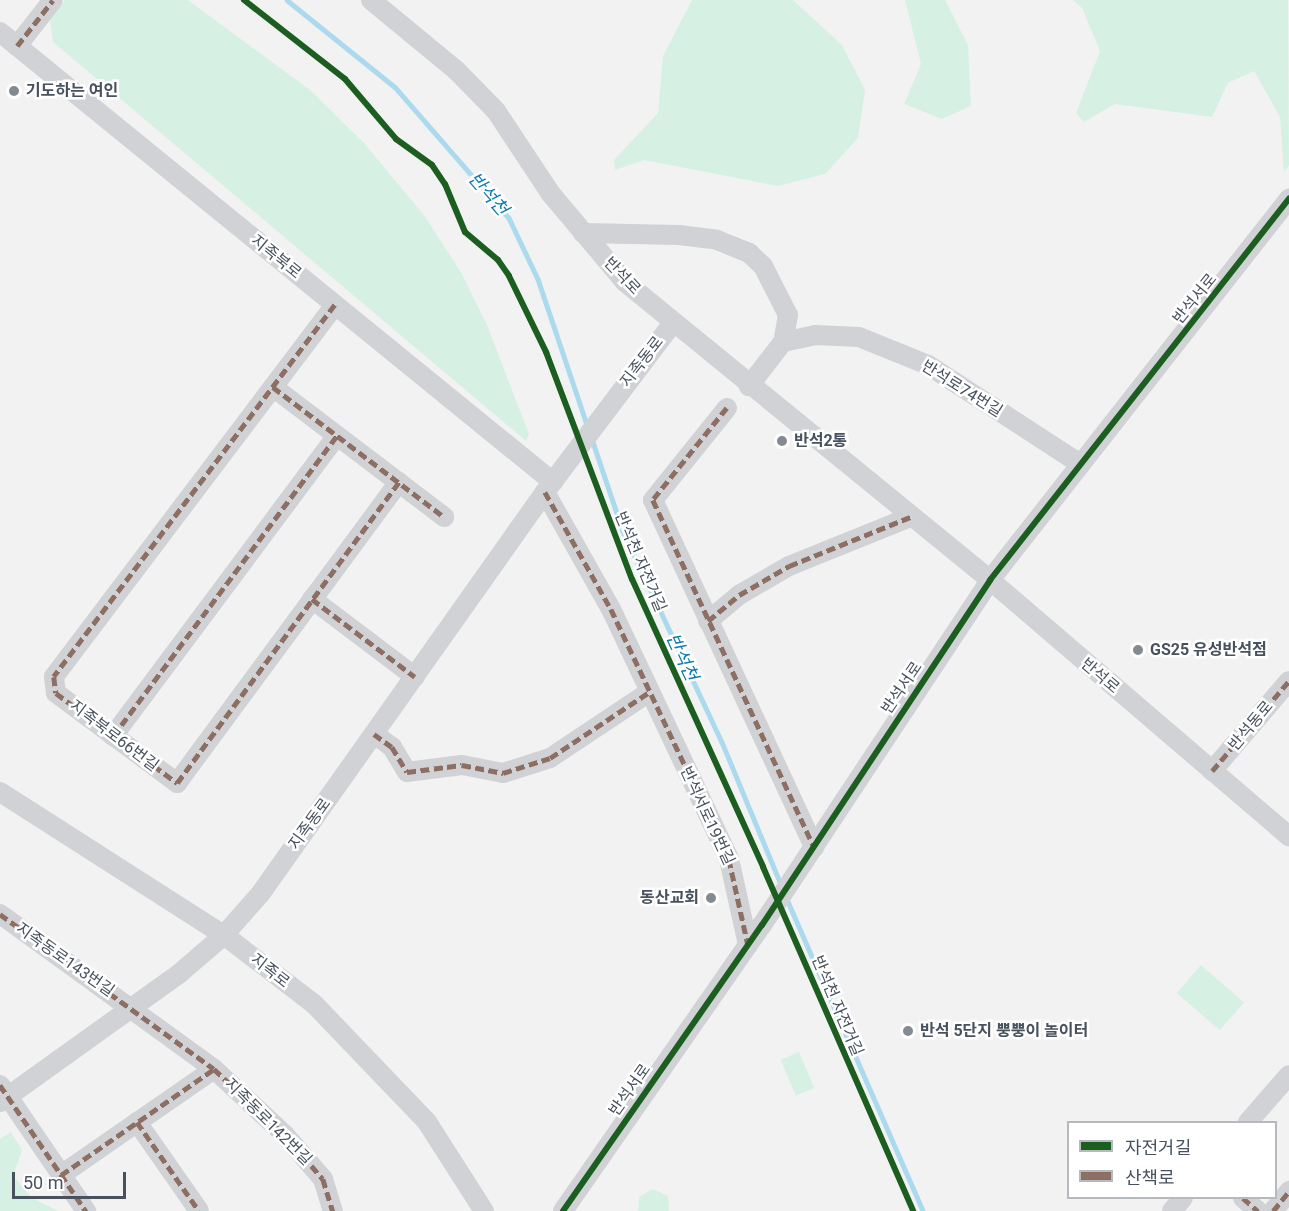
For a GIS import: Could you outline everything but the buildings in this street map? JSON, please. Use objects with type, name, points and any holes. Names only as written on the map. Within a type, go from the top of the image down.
[{"type":"street","points":[[17,46],[53,0]]},
{"type":"street","name":"반석로","points":[[372,0],[456,70],[496,111],[551,194],[625,282],[672,324],[990,580],[1289,836]]},
{"type":"street","name":"지족북로","points":[[0,32],[335,305],[549,487]]},
{"type":"street","name":"반석서로","points":[[563,1211],[762,925],[990,580],[1079,463],[1289,198]]},
{"type":"street","points":[[583,232],[679,235],[717,240],[749,253],[763,266],[788,315],[783,342],[749,386]]},
{"type":"street","name":"지족북로66번길","points":[[335,305],[54,677],[56,693],[177,783],[399,482]]},
{"type":"street","name":"지족동로","points":[[3,1095],[180,973],[224,935],[261,893],[549,487],[672,324]]},
{"type":"street","name":"반석로74번길","points":[[783,342],[815,336],[859,337],[918,361],[1079,463]]},
{"type":"street","points":[[273,387],[444,517]]},
{"type":"street","points":[[727,408],[653,500],[811,852]]},
{"type":"street","points":[[113,736],[337,436]]},
{"type":"street","name":"반석서로19번길","points":[[549,487],[611,609],[648,693],[729,859],[748,945]]},
{"type":"street","points":[[708,621],[739,595],[789,566],[910,517]]},
{"type":"street","points":[[312,599],[416,677]]},
{"type":"street","name":"반석동로","points":[[1212,771],[1289,681]]},
{"type":"street","points":[[374,734],[392,747],[407,772],[462,765],[503,773],[532,765],[569,747],[648,693]]},
{"type":"street","name":"지족로","points":[[0,792],[224,935],[314,1004],[427,1122],[484,1211]]},
{"type":"street","name":"지족동로143번길","points":[[0,914],[130,1007]]},
{"type":"street","name":"지족동로142번길","points":[[130,1007],[214,1069],[285,1135],[323,1179],[333,1211]]},
{"type":"street","name":"지족동로142번길","points":[[61,1175],[214,1069]]},
{"type":"street","points":[[1249,1121],[1289,1075]]},
{"type":"street","points":[[3,1095],[86,1211]]},
{"type":"street","points":[[137,1122],[199,1211]]},
{"type":"street","points":[[1273,1211],[1289,1191]]},
{"type":"street","points":[[1172,1211],[1181,1199]]},
{"type":"street","points":[[1244,1199],[1258,1211]]},
{"type":"green space","points":[[65,0],[188,0],[310,90],[364,143],[424,215],[462,274],[487,325],[529,434],[526,441],[53,42],[50,20]]},
{"type":"green space","points":[[692,0],[793,0],[842,45],[865,90],[858,138],[825,174],[778,186],[644,160],[615,170],[614,160],[658,113],[663,56]]},
{"type":"green space","points":[[905,0],[945,0],[968,45],[971,106],[942,119],[904,104],[921,64]]},
{"type":"green space","points":[[1073,0],[1288,0],[1289,165],[1284,173],[1280,117],[1254,71],[1228,83],[1212,117],[1115,104],[1084,122],[1076,113],[1100,51],[1082,8]]},
{"type":"green space","points":[[1201,965],[1244,1002],[1220,1030],[1177,993]]},
{"type":"green space","points":[[799,1052],[814,1088],[796,1096],[781,1060]]},
{"type":"green space","points":[[11,1132],[22,1150],[13,1176],[32,1198],[59,1211],[0,1211],[0,1139]]},
{"type":"green space","points":[[653,1189],[668,1196],[669,1211],[638,1211],[639,1197]]},
{"type":"waterway","name":"반석천","points":[[287,0],[395,87],[509,218],[538,279],[587,425]]},
{"type":"waterway","name":"반석천","points":[[592,439],[623,531],[722,742],[782,887]]},
{"type":"waterway","name":"반석천","points":[[786,897],[923,1211]]},
{"type":"marked path","points":[[17,46],[53,0]]},
{"type":"marked path","points":[[335,305],[54,677],[56,693],[177,783],[399,482]]},
{"type":"marked path","points":[[273,387],[444,517]]},
{"type":"marked path","points":[[727,408],[653,500],[814,847]]},
{"type":"marked path","points":[[113,736],[337,436]]},
{"type":"marked path","points":[[545,492],[611,609],[729,859],[748,945]]},
{"type":"marked path","points":[[708,621],[739,595],[789,566],[910,517]]},
{"type":"marked path","points":[[312,599],[415,677]]},
{"type":"marked path","points":[[1212,771],[1289,681]]},
{"type":"marked path","points":[[374,734],[392,747],[407,772],[462,765],[503,773],[550,758],[648,693]]},
{"type":"marked path","points":[[0,914],[214,1069],[285,1135],[323,1179],[333,1211]]},
{"type":"marked path","points":[[61,1175],[214,1069]]},
{"type":"marked path","points":[[0,1085],[86,1211]]},
{"type":"marked path","points":[[137,1122],[199,1211]]},
{"type":"marked path","points":[[1273,1211],[1289,1191]]},
{"type":"marked path","points":[[1244,1199],[1258,1211]]},
{"type":"cycle path","name":"반석천 자전거길","points":[[244,0],[345,79],[396,139],[432,165],[445,184],[465,232],[498,260],[509,276],[546,352],[632,579],[763,867],[913,1211]]},
{"type":"cycle path","points":[[563,1211],[762,925],[990,580],[1289,198]]},
{"type":"place","name":"기도하는 여인","points":[[14,91]]},
{"type":"place","name":"반석2통","points":[[782,441]]},
{"type":"place","name":"GS25 유성반석점","points":[[1138,650]]},
{"type":"place","name":"동산교회","points":[[711,898]]},
{"type":"place","name":"반석 5단지 뿡뿡이 놀이터","points":[[908,1031]]}]
